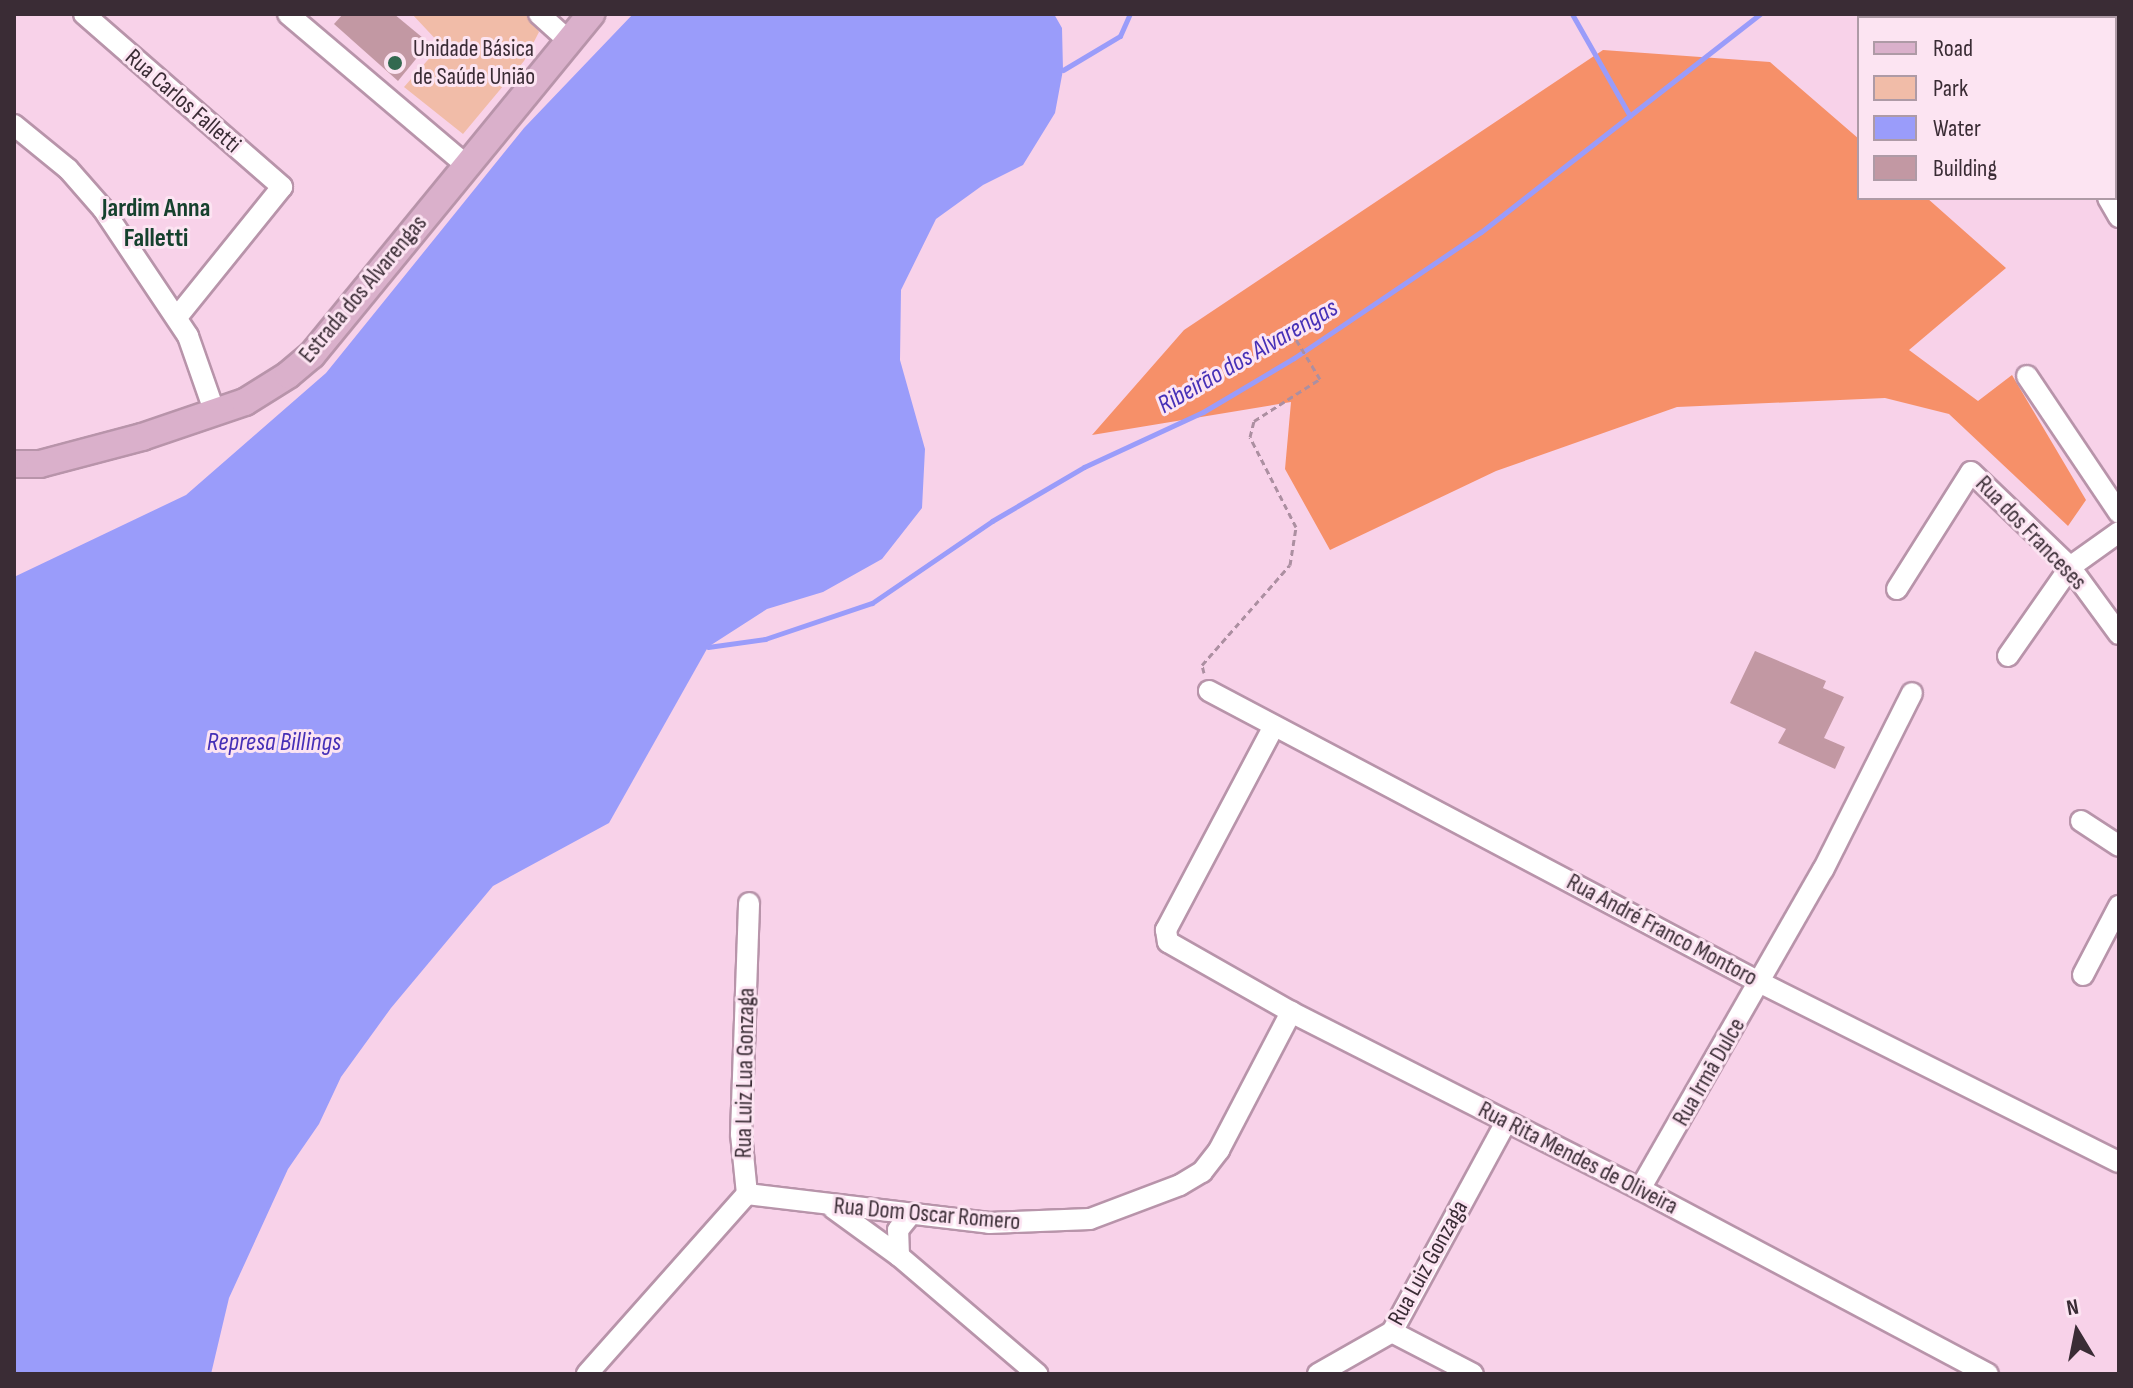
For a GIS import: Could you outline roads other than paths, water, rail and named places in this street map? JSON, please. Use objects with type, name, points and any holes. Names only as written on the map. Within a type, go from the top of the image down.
[{"type":"main road","name":"Estrada dos Alvarengas","points":[[14,464],[83,454],[215,413],[267,391],[312,355],[591,14]]},
{"type":"street","name":"Rua Carlos Falletti","points":[[84,14],[282,187],[177,317]]},
{"type":"street","points":[[288,14],[312,22],[466,165]]},
{"type":"street","points":[[539,14],[569,41]]},
{"type":"street","points":[[14,125],[86,186],[177,317],[201,360],[215,413]]},
{"type":"street","points":[[2027,376],[2119,513]]},
{"type":"street","name":"Rua dos Franceses","points":[[1897,589],[1971,472],[2070,567],[2119,634]]},
{"type":"street","points":[[2008,656],[2070,567],[2119,532]]},
{"type":"street","name":"Rua André Franco Montoro","points":[[1209,691],[1761,983],[2119,1162]]},
{"type":"street","name":"Rua Irmã Dulce","points":[[1640,1189],[1761,983],[1823,870],[1912,693]]},
{"type":"street","name":"Rua Rita Mendes de Oliveira","points":[[1274,726],[1166,930],[1168,942],[1291,1012],[1640,1189],[1988,1374]]},
{"type":"street","points":[[2081,821],[2119,846]]},
{"type":"street","name":"Rua Luiz Lua Gonzaga","points":[[587,1374],[747,1194],[741,1134],[749,903]]},
{"type":"street","points":[[2083,975],[2119,906]]},
{"type":"street","name":"Rua Dom Oscar Romero","points":[[747,1194],[910,1215],[1042,1225],[1090,1219],[1180,1185],[1202,1172],[1219,1150],[1291,1012]]},
{"type":"street","name":"Rua Luiz Gonzaga","points":[[1318,1374],[1392,1332],[1506,1122]]},
{"type":"street","points":[[829,1205],[899,1256],[1037,1374]]},
{"type":"street","points":[[899,1256],[898,1230],[910,1215]]},
{"type":"street","points":[[1392,1332],[1473,1374]]},
{"type":"water","name":"Represa Billings","points":[[633,14],[1054,14],[1062,28],[1063,70],[1055,113],[1023,165],[983,185],[936,219],[901,290],[900,360],[925,449],[922,508],[882,559],[823,592],[767,609],[708,647],[609,823],[493,886],[391,1008],[341,1077],[319,1124],[288,1169],[229,1298],[211,1374],[14,1374],[14,577],[186,495],[326,373],[524,128]]},
{"type":"waterway","points":[[1063,70],[1120,36],[1130,14]]},
{"type":"waterway","points":[[1572,14],[1630,116]]},
{"type":"waterway","name":"Ribeirão dos Alvarengas","points":[[708,647],[765,639],[872,603],[992,521],[1084,467],[1203,412],[1294,358],[1481,232],[1760,14]]},
{"type":"place","name":"Unidade Básica de Saúde União","points":[[395,63]]},
{"type":"district","name":"Jardim Anna Falletti","points":[[156,224]]}]
